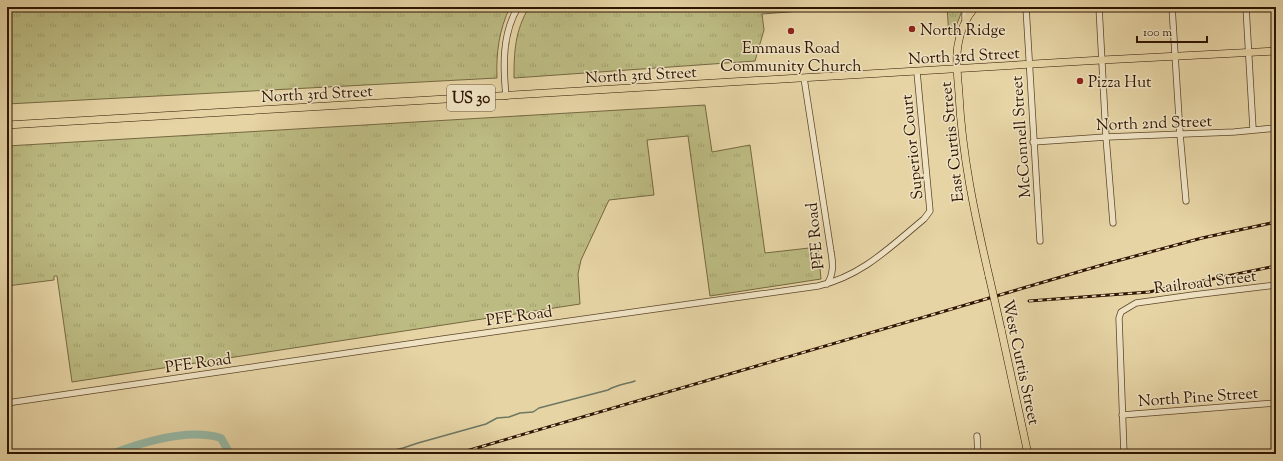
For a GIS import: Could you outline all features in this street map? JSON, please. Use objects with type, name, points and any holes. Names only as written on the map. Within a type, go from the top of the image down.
[{"type":"main road","name":"East Curtis Street","points":[[975,7],[964,23],[958,46],[960,112],[966,166],[973,207],[989,276]]},
{"type":"main road","name":"North 3rd Street","points":[[7,125],[1276,51]]},
{"type":"main road","name":"West Curtis Street","points":[[989,276],[1028,454]]},
{"type":"street","points":[[506,96],[504,46],[513,15],[518,7]]},
{"type":"street","points":[[964,23],[966,15],[965,7]]},
{"type":"street","name":"McConnell Street","points":[[1026,7],[1040,240]]},
{"type":"street","points":[[1099,7],[1106,137],[1113,224]]},
{"type":"street","points":[[1172,7],[1186,201]]},
{"type":"street","points":[[1246,7],[1253,129]]},
{"type":"street","name":"Superior Court","points":[[827,284],[858,271],[900,239],[930,212],[917,72]]},
{"type":"street","name":"PFE Road","points":[[7,403],[827,284],[830,280],[833,269],[804,78]]},
{"type":"street","name":"North 2nd Street","points":[[1033,142],[1106,137],[1234,132],[1276,128]]},
{"type":"street","name":"Railroad Street","points":[[1122,415],[1119,318],[1121,312],[1136,303],[1276,285]]},
{"type":"street","name":"North Pine Street","points":[[1122,415],[1276,403]]},
{"type":"street","points":[[1122,415],[1124,454]]},
{"type":"street","points":[[978,436],[978,454]]},
{"type":"green space","points":[[7,7],[510,7],[503,24],[499,42],[497,78],[7,104]]},
{"type":"green space","points":[[529,7],[827,7],[827,9],[762,14],[764,30],[755,61],[514,78],[516,41],[524,16]]},
{"type":"green space","points":[[947,7],[961,7],[962,11],[953,34],[949,36]]},
{"type":"green space","points":[[705,105],[712,152],[750,145],[765,253],[818,247],[821,279],[710,296],[688,136],[647,140],[654,195],[609,200],[581,260],[578,274],[580,304],[72,382],[57,276],[54,276],[54,280],[7,286],[7,146]]},
{"type":"waterway","points":[[379,454],[486,424],[497,418],[533,412],[539,408],[608,390],[635,381]]},
{"type":"waterway","points":[[112,454],[151,441],[194,435],[208,435],[221,438],[230,454]]},
{"type":"waterway","points":[[309,454],[321,454]]},
{"type":"railway","points":[[456,454],[1102,265],[1202,238],[1276,222]]},
{"type":"railway","points":[[1029,301],[1149,292],[1276,266]]},
{"type":"place","name":"North Ridge","points":[[912,29]]},
{"type":"place","name":"Emmaus Road Community Church","points":[[791,31]]},
{"type":"place","name":"Pizza Hut","points":[[1080,81]]}]
